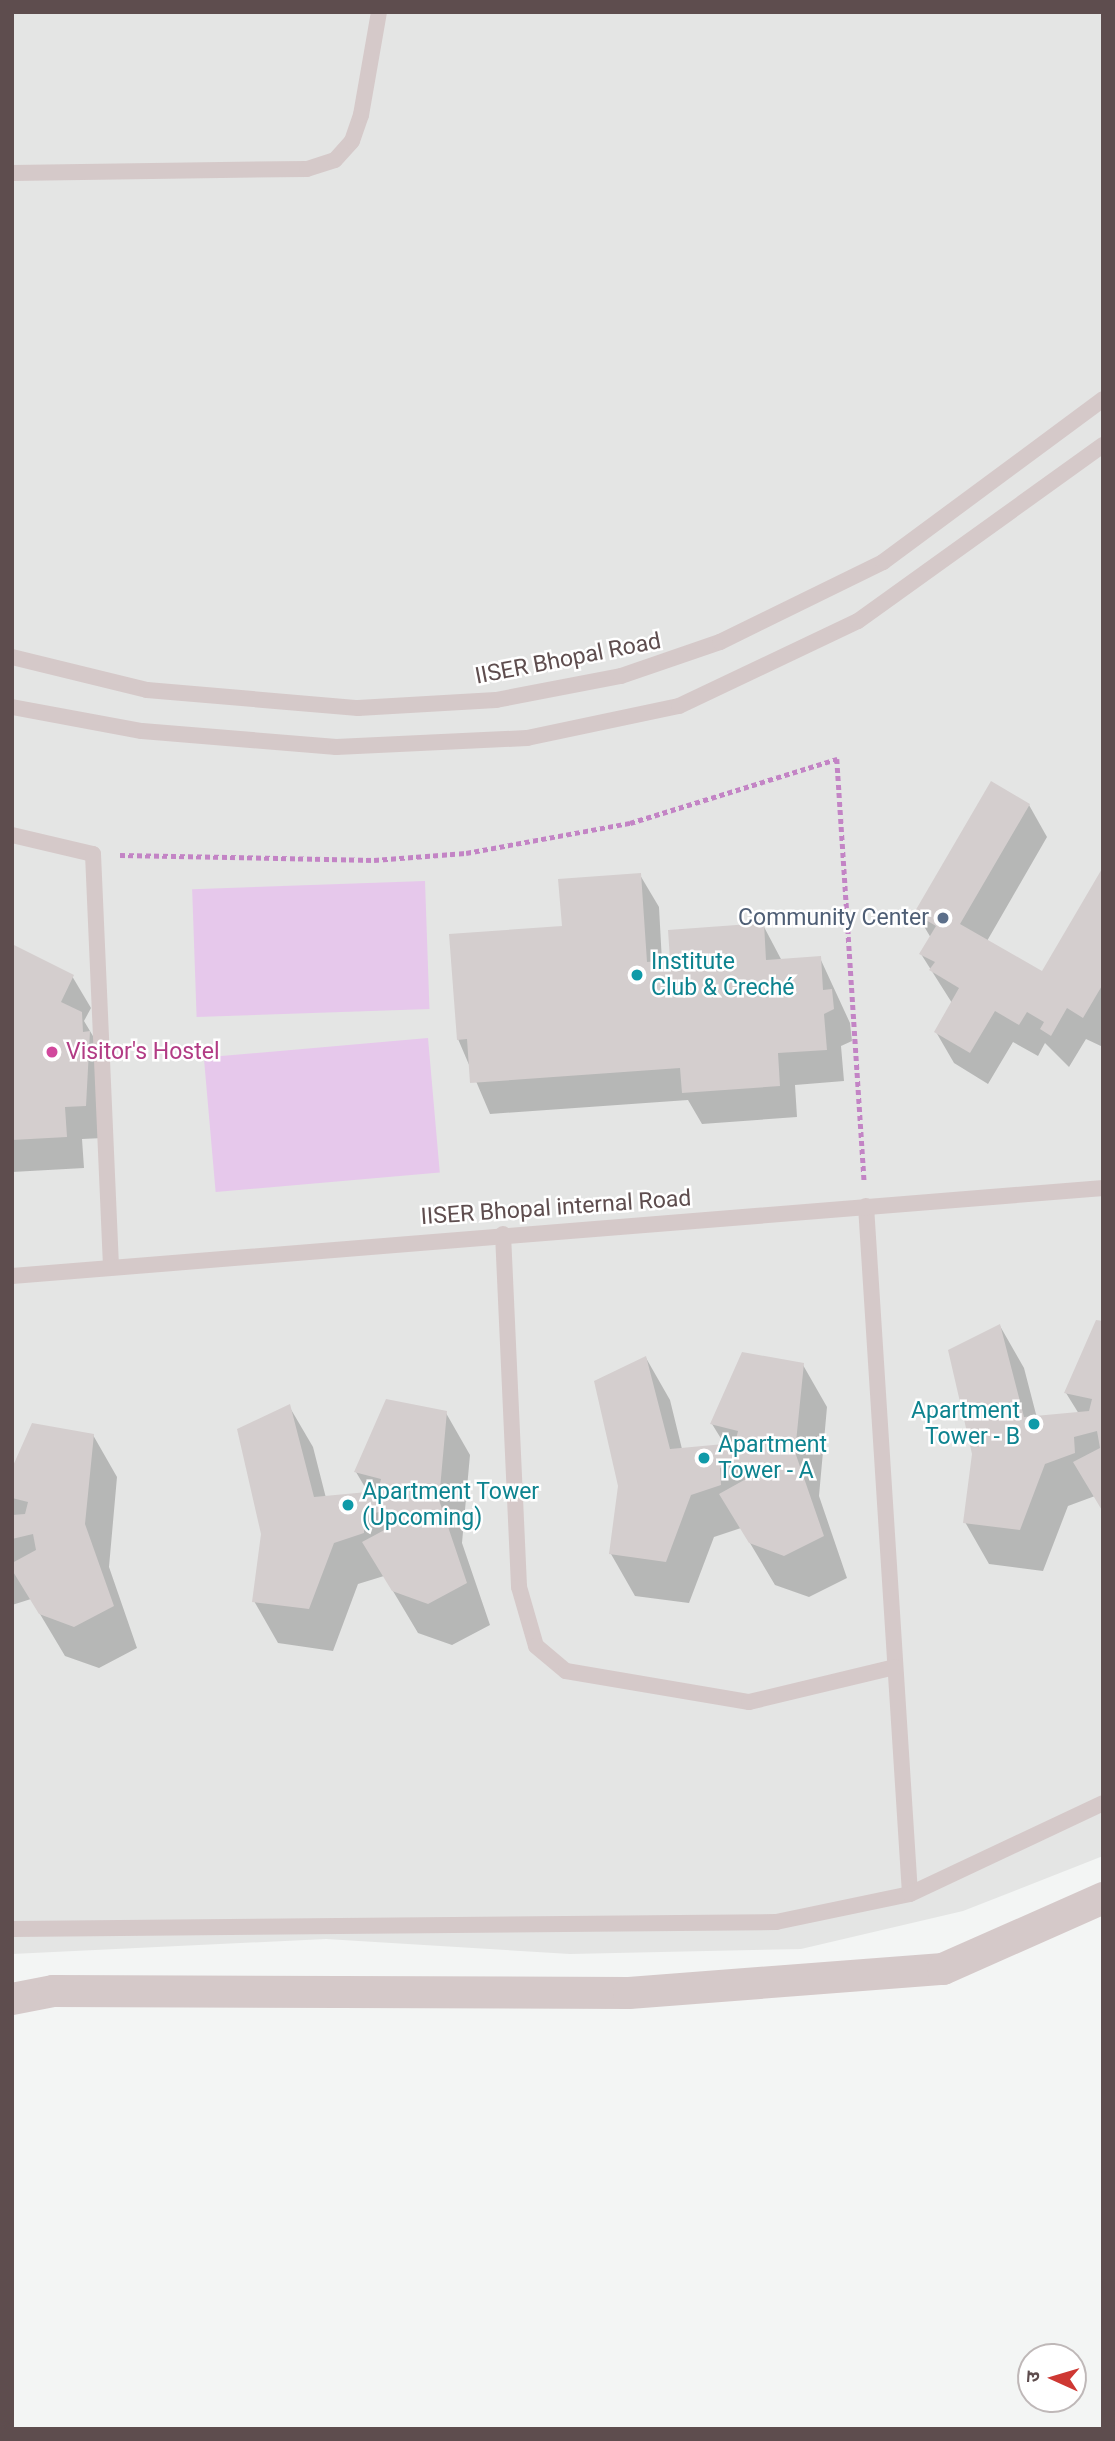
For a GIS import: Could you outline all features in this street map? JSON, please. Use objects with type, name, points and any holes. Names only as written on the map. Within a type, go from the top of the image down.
[{"type":"street","points":[[12,1999],[53,1992],[629,1993],[943,1969],[1103,1898]]},
{"type":"lane","points":[[12,173],[307,169],[335,160],[352,141],[361,115],[379,12]]},
{"type":"lane","name":"IISER Bhopal Road","points":[[12,657],[147,690],[358,708],[496,700],[621,676],[670,663],[755,627],[883,562],[1103,399]]},
{"type":"lane","points":[[12,707],[142,731],[337,747],[527,738],[679,706],[858,621],[1103,445]]},
{"type":"lane","points":[[12,835],[93,854],[111,1265]]},
{"type":"lane","name":"IISER Bhopal internal Road","points":[[12,1276],[111,1265],[1103,1188]]},
{"type":"lane","points":[[866,1206],[911,1894]]},
{"type":"lane","points":[[503,1234],[519,1587],[536,1646],[566,1671],[749,1702],[895,1667]]},
{"type":"lane","points":[[12,1929],[624,1928],[789,1920],[911,1894],[1103,1803]]},
{"type":"path","points":[[93,854],[267,861],[466,853],[629,823],[837,759],[866,1206]]},
{"type":"shaded area","points":[[12,12],[1103,12],[1103,1856],[963,1911],[801,1949],[570,1954],[326,1939],[12,1954]]},
{"type":"shaded area","points":[[425,881],[429,1009],[197,1017],[192,889]]},
{"type":"shaded area","points":[[428,1038],[440,1172],[216,1192],[204,1058]]},
{"type":"building","name":"Community Center","points":[[991,781],[1030,804],[960,924],[1042,971],[1103,867],[1103,984],[1083,1018],[1067,1008],[1051,1036],[1040,1029],[1044,1022],[1027,1012],[1019,1025],[995,1011],[970,1053],[934,1032],[959,988],[929,970],[935,962],[919,954],[936,926],[914,913]]},
{"type":"building","name":"Institute Club & Creché","points":[[641,873],[647,962],[670,960],[668,930],[764,923],[766,960],[821,956],[823,990],[832,989],[834,1009],[824,1014],[827,1050],[778,1053],[780,1086],[682,1093],[680,1068],[470,1083],[467,1039],[457,1040],[449,934],[562,926],[558,879]]},
{"type":"building","name":"Visitor's Hostel","points":[[12,944],[74,975],[61,1002],[82,1012],[83,1032],[90,1031],[86,1106],[65,1107],[67,1137],[12,1140]]},
{"type":"building","name":"Apartment Tower - B","points":[[1096,1320],[1103,1321],[1103,1512],[1073,1462],[1100,1448],[1097,1431],[1074,1437],[1075,1453],[1045,1464],[1020,1530],[963,1523],[972,1454],[948,1350],[1000,1324],[1024,1417],[1089,1411],[1092,1399],[1064,1393]]},
{"type":"building","name":"Apartment Tower - A","points":[[742,1352],[804,1363],[795,1452],[824,1536],[784,1556],[749,1543],[719,1494],[746,1479],[743,1463],[720,1468],[721,1485],[691,1495],[666,1562],[609,1554],[618,1486],[594,1381],[646,1356],[670,1449],[735,1443],[738,1431],[710,1424]]},
{"type":"building","name":"Apartment Tower (Upcoming)","points":[[386,1399],[447,1411],[439,1500],[467,1583],[428,1604],[392,1591],[362,1542],[390,1527],[386,1510],[364,1516],[364,1533],[334,1543],[309,1609],[252,1602],[261,1534],[237,1429],[290,1404],[314,1497],[378,1491],[381,1479],[354,1472]]},
{"type":"building","points":[[32,1423],[94,1434],[85,1524],[114,1606],[74,1627],[39,1614],[12,1570],[12,1563],[36,1550],[33,1534],[12,1539],[12,1515],[25,1514],[28,1502],[12,1498],[12,1468]]},
{"type":"place","name":"Community Center","points":[[943,918]]},
{"type":"place","name":"Institute Club & Creché","points":[[637,975]]},
{"type":"place","name":"Visitor's Hostel","points":[[52,1052]]},
{"type":"place","name":"Apartment Tower - B","points":[[1034,1424]]},
{"type":"place","name":"Apartment Tower - A","points":[[704,1458]]},
{"type":"place","name":"Apartment Tower (Upcoming)","points":[[348,1505]]}]
